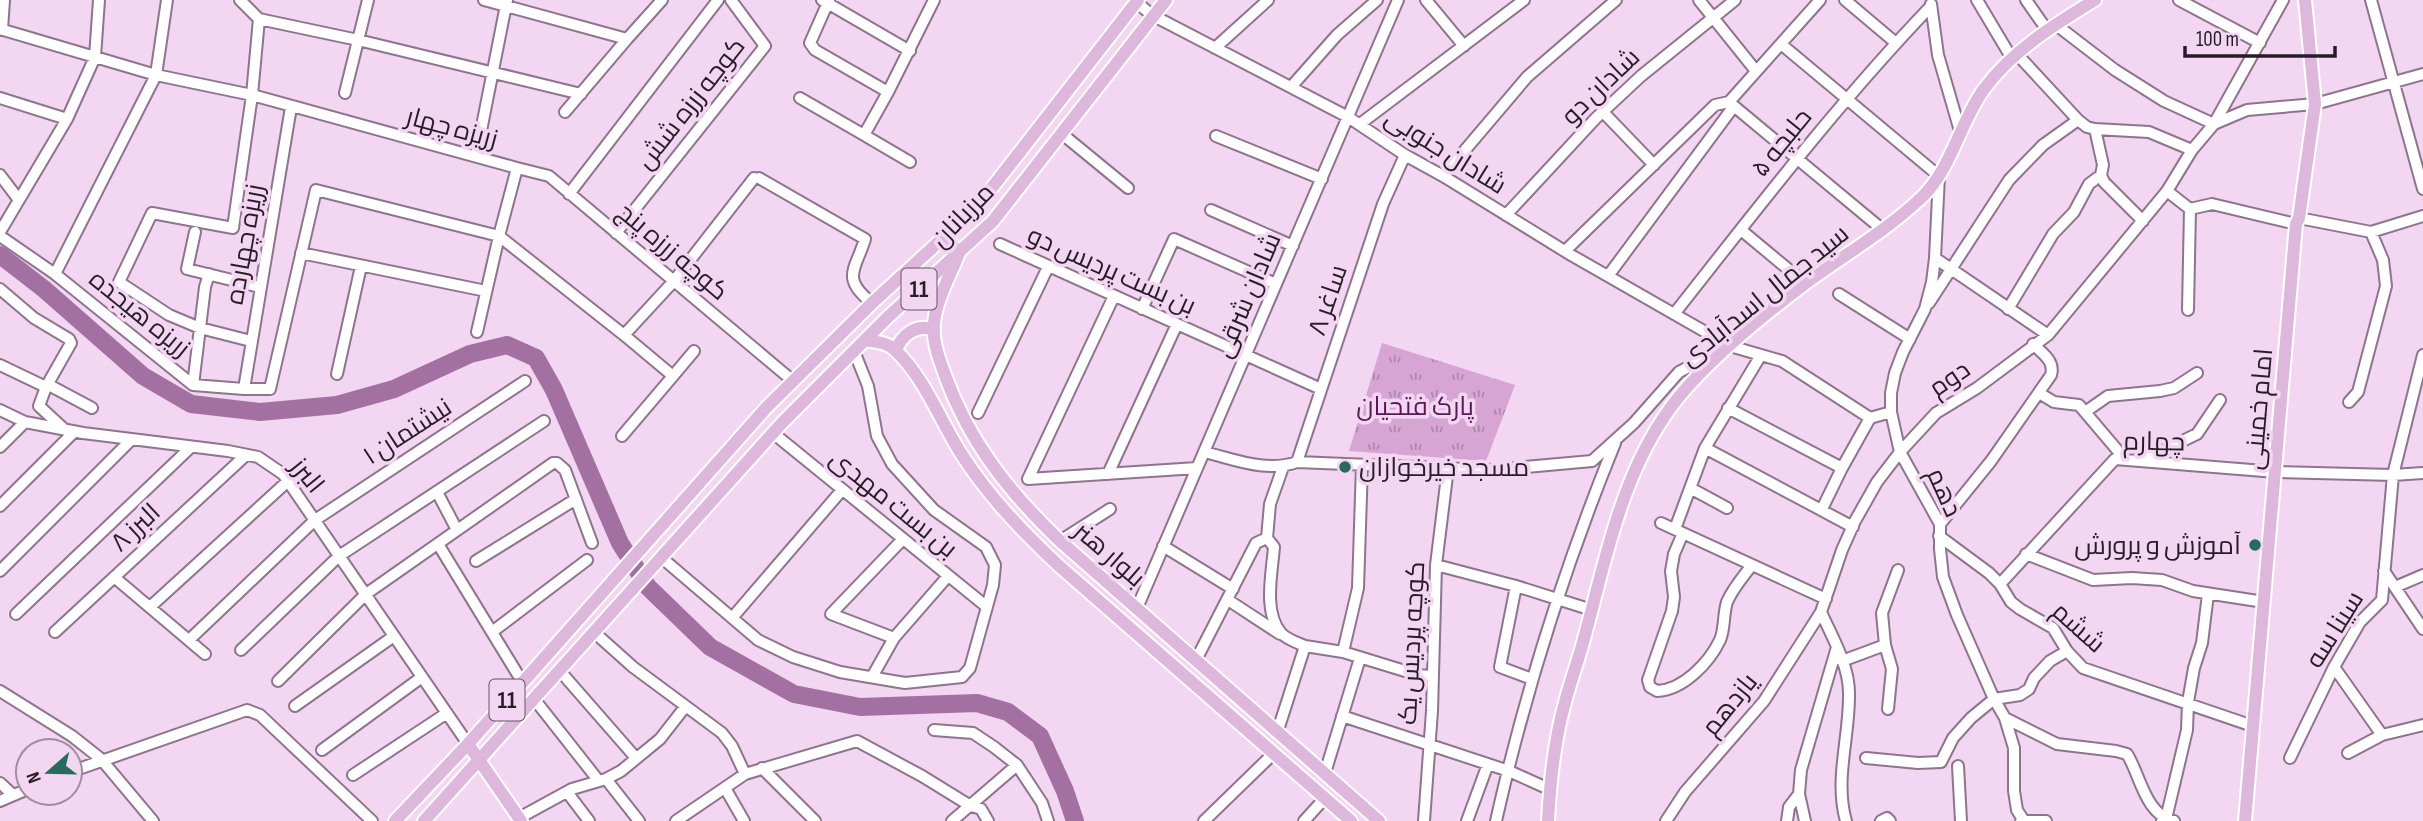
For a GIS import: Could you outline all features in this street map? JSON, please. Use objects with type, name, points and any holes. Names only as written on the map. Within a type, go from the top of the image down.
[{"type":"main road","name":"مرزبانان","points":[[659,561],[773,433],[864,340],[993,221],[1166,0]]},
{"type":"main road","name":"سید جمال اسدآبادی","points":[[1548,821],[1549,789],[1563,706],[1622,500],[1650,439],[1689,385],[1730,345],[1805,284],[1883,230],[1923,197],[1939,176],[1984,89],[2014,55],[2051,27],[2095,0]]},
{"type":"main road","name":"مرزبانان","points":[[523,683],[793,381],[872,303],[978,207],[1136,1]]},
{"type":"main road","name":"امام خمینی","points":[[2245,821],[2298,221],[2315,104],[2305,1]]},
{"type":"main road","points":[[945,236],[959,253]]},
{"type":"main road","name":"بلوار هنر","points":[[959,253],[934,320],[934,340],[958,412],[978,445],[1026,508],[1060,541],[1379,821]]},
{"type":"main road","points":[[864,340],[881,342],[896,351],[898,344],[909,332],[926,327],[934,330]]},
{"type":"main road","name":"بلوار هنر","points":[[896,351],[918,380],[962,455],[1012,521],[1058,565],[1351,821]]},
{"type":"main road","name":"11","points":[[424,821],[659,561]]},
{"type":"main road","points":[[1124,622],[1137,608]]},
{"type":"main road","name":"11","points":[[395,821],[523,683]]},
{"type":"main road","points":[[468,744],[520,819]]},
{"type":"street","points":[[1,30],[4,0]]},
{"type":"street","points":[[95,57],[99,0]]},
{"type":"street","points":[[55,274],[156,75],[167,0]]},
{"type":"street","points":[[240,0],[259,19],[581,94]]},
{"type":"street","points":[[345,93],[368,0]]},
{"type":"street","points":[[484,0],[506,3],[627,39]]},
{"type":"street","points":[[565,112],[662,0]]},
{"type":"street","name":"کوچه زرزه شش","points":[[569,194],[718,0]]},
{"type":"street","name":"کوچه زرزه شش","points":[[616,233],[765,46],[731,0]]},
{"type":"street","points":[[864,135],[935,0]]},
{"type":"street","points":[[1215,48],[1268,0]]},
{"type":"street","points":[[1291,88],[1337,35],[1377,0]]},
{"type":"street","name":"شادان شرقی","points":[[1137,608],[1398,0]]},
{"type":"street","points":[[1360,124],[1524,0]]},
{"type":"street","points":[[1443,176],[1527,77],[1603,4],[1616,0]]},
{"type":"street","points":[[1699,0],[1756,71]]},
{"type":"street","name":"شادان دو","points":[[1506,215],[1603,112],[1641,76],[1735,0]]},
{"type":"street","points":[[1608,276],[1756,71],[1820,0]]},
{"type":"street","points":[[1845,0],[1896,43]]},
{"type":"street","points":[[1977,0],[2014,55],[2078,120],[2095,129],[2149,132],[2192,150]]},
{"type":"street","points":[[2026,0],[2051,27],[2164,101],[2214,124],[2283,0]]},
{"type":"street","points":[[2179,0],[2260,43]]},
{"type":"street","points":[[2371,0],[2423,189]]},
{"type":"street","points":[[888,92],[815,50],[810,43],[826,1],[910,51]]},
{"type":"street","name":"شادان جنوبی","points":[[1136,1],[1153,15],[1348,117],[1405,155],[1674,314],[1730,345],[1782,361],[1870,418]]},
{"type":"street","points":[[1433,2],[1464,46]]},
{"type":"street","points":[[476,156],[506,3]]},
{"type":"street","points":[[1931,3],[1938,55],[1960,131]]},
{"type":"street","name":"حلبچه ۵","points":[[1674,314],[1797,158],[1931,3]]},
{"type":"street","points":[[251,341],[200,328],[169,315],[119,282],[152,213],[233,228],[252,95],[259,19]]},
{"type":"street","name":"زریزه چهار","points":[[1,30],[156,75],[252,95],[517,168],[477,332]]},
{"type":"street","points":[[1781,44],[1939,176]]},
{"type":"street","name":"زریزه هیجده","points":[[95,57],[67,119],[0,234],[55,274],[193,385]]},
{"type":"street","name":"دوم","points":[[1821,612],[1842,550],[1853,527],[1877,482],[1900,452],[1936,413],[1977,388],[2048,335],[2167,191],[2192,150],[2214,124],[2247,110],[2315,104],[2423,74]]},
{"type":"street","points":[[0,98],[67,119]]},
{"type":"street","points":[[800,98],[910,162]]},
{"type":"street","points":[[1565,251],[1715,105],[1731,104],[1883,230]]},
{"type":"street","name":"زریزه چهارده","points":[[244,389],[290,107]]},
{"type":"street","points":[[1603,112],[1654,165]]},
{"type":"street","points":[[1925,309],[2009,180],[2043,145],[2078,120]]},
{"type":"street","points":[[2095,129],[2103,165],[2101,176],[2143,221]]},
{"type":"street","points":[[1061,133],[1128,188]]},
{"type":"street","points":[[1216,136],[1322,179]]},
{"type":"street","name":"ساغر ٨","points":[[1297,462],[1383,204],[1405,155]]},
{"type":"street","name":"کوچه زرزه پنج","points":[[517,168],[548,176],[793,381]]},
{"type":"street","points":[[0,175],[19,200]]},
{"type":"street","name":"دهم","points":[[1939,176],[1935,258],[1925,309],[1895,373],[1891,412],[1900,452],[1940,524],[1943,577],[1957,615],[2005,718],[2014,748],[2017,810],[2023,821]]},
{"type":"street","points":[[2008,309],[2053,234],[2074,212],[2088,184],[2101,176]]},
{"type":"street","points":[[624,335],[673,282],[757,178],[865,239],[852,270],[852,277],[862,296],[872,303]]},
{"type":"street","points":[[193,385],[270,389],[316,190],[499,236],[673,376]]},
{"type":"street","points":[[2167,191],[2190,209]]},
{"type":"street","points":[[2190,209],[2212,204],[2371,232],[2423,216]]},
{"type":"street","points":[[2188,310],[2190,209]]},
{"type":"street","points":[[1211,210],[1293,246]]},
{"type":"street","points":[[1741,230],[1805,284]]},
{"type":"street","points":[[195,232],[187,269],[260,287]]},
{"type":"street","points":[[2349,402],[2358,392],[2386,286],[2383,260],[2371,232]]},
{"type":"street","points":[[1142,309],[1174,239],[1276,284]]},
{"type":"street","name":"بن بست پردیس دو","points":[[1000,244],[1321,389]]},
{"type":"street","points":[[301,253],[486,291]]},
{"type":"street","points":[[1935,258],[2048,335]]},
{"type":"street","points":[[337,374],[361,265]]},
{"type":"street","points":[[978,413],[1048,267]]},
{"type":"street","name":"زریزه هیجده","points":[[193,385],[205,287],[209,274]]},
{"type":"street","points":[[0,289],[34,318],[69,339],[71,343],[46,386],[39,406],[70,431],[0,506]]},
{"type":"street","points":[[1839,294],[1910,339]]},
{"type":"street","points":[[1114,296],[1028,479],[1197,468]]},
{"type":"street","points":[[1108,474],[1177,324]]},
{"type":"street","points":[[1940,524],[1991,461],[2051,375],[2053,366],[2033,344]]},
{"type":"street","points":[[1204,452],[1265,467],[1283,467],[1297,462],[1492,470],[1592,461],[1616,441],[1679,372],[1730,345]]},
{"type":"street","points":[[622,436],[694,351]]},
{"type":"street","points":[[659,561],[758,640],[793,657],[840,672],[905,683],[962,677],[970,667],[993,585],[995,565],[986,547],[934,510],[892,464],[877,436],[869,386],[854,351]]},
{"type":"street","points":[[1752,565],[1734,589],[1727,604],[1720,640],[1711,653],[1678,687],[1657,691],[1650,687],[1648,680],[1672,611],[1674,597],[1671,571],[1679,531],[1705,448],[1761,355]]},
{"type":"street","name":"سینا سه","points":[[2290,758],[2334,667],[2360,622],[2382,600],[2393,475],[2423,355]]},
{"type":"street","points":[[0,365],[92,408]]},
{"type":"street","points":[[2085,412],[2108,396],[2174,388],[2197,373]]},
{"type":"street","name":"نيشتمان ۱","points":[[189,640],[315,520],[525,381]]},
{"type":"street","points":[[2039,393],[2054,402],[2079,405],[2124,458]]},
{"type":"street","points":[[2143,460],[2197,434],[2220,400]]},
{"type":"street","points":[[1728,408],[1842,468]]},
{"type":"street","name":"البرز","points":[[0,410],[25,422],[70,431],[258,457],[283,474],[468,744]]},
{"type":"street","points":[[1822,509],[1870,418],[1891,412]]},
{"type":"street","points":[[241,650],[340,556],[544,421]]},
{"type":"street","points":[[0,447],[25,422]]},
{"type":"street","name":"بن بست مهدی","points":[[773,433],[987,607]]},
{"type":"street","points":[[0,570],[132,439]]},
{"type":"street","points":[[1496,821],[1532,679],[1557,598],[1584,520],[1616,441]]},
{"type":"street","points":[[16,614],[191,447]]},
{"type":"street","points":[[1705,448],[1853,527]]},
{"type":"street","name":"البرز ۸","points":[[55,632],[246,455]]},
{"type":"street","name":"چهارم","points":[[2000,584],[2115,459],[2276,472],[2393,475],[2423,473]]},
{"type":"street","points":[[278,681],[366,594],[553,463],[565,470],[593,543]]},
{"type":"street","points":[[1343,652],[1358,588],[1362,465]]},
{"type":"street","points":[[1282,635],[1274,620],[1271,594],[1274,547],[1267,538],[1270,503],[1283,467]]},
{"type":"street","name":"کوچه پردیس یک","points":[[1424,821],[1432,711],[1436,565],[1448,468]]},
{"type":"street","points":[[150,607],[288,481]]},
{"type":"street","points":[[1692,489],[1727,508]]},
{"type":"street","points":[[732,618],[842,490]]},
{"type":"street","points":[[437,492],[457,530]]},
{"type":"street","points":[[476,561],[576,499]]},
{"type":"street","points":[[1060,541],[1110,509]]},
{"type":"street","points":[[1661,523],[1826,599]]},
{"type":"street","name":"ششم","points":[[1939,536],[1989,573],[2000,584],[2011,602],[2053,628],[2067,651],[2084,668],[2253,726]]},
{"type":"street","points":[[1196,660],[1256,543],[1267,538]]},
{"type":"street","points":[[894,638],[831,614],[903,540]]},
{"type":"street","points":[[438,544],[523,683]]},
{"type":"street","points":[[1163,546],[1231,594],[1282,635],[1305,646],[1343,652],[1418,675],[1431,676]]},
{"type":"street","points":[[2026,554],[2093,580],[2162,580],[2208,594],[2264,602]]},
{"type":"street","points":[[492,632],[587,560]]},
{"type":"street","points":[[1436,565],[1592,610]]},
{"type":"street","points":[[1888,709],[1892,669],[1885,645],[1882,613],[1898,570]]},
{"type":"street","points":[[2384,571],[2423,629]]},
{"type":"street","points":[[2395,587],[2423,575]]},
{"type":"street","points":[[872,677],[894,638],[948,576]]},
{"type":"street","points":[[114,577],[205,654]]},
{"type":"street","points":[[1516,586],[1500,667],[1532,679]]},
{"type":"street","points":[[2005,718],[2057,744],[2127,754],[2134,764],[2138,781],[2158,813],[2167,820],[2187,730],[2194,668],[2202,643],[2208,594]]},
{"type":"street","points":[[1821,612],[1837,647],[1850,691],[1845,755],[1840,780],[1846,821]]},
{"type":"street","name":"یازدهم","points":[[1666,821],[1685,792],[1764,701],[1821,612]]},
{"type":"street","points":[[595,633],[633,667],[722,733],[732,746],[745,774]]},
{"type":"street","points":[[296,706],[394,636]]},
{"type":"street","points":[[1842,661],[1885,645]]},
{"type":"street","points":[[1278,730],[1305,646]]},
{"type":"street","points":[[1805,821],[1799,794],[1801,770],[1837,647]]},
{"type":"street","points":[[1866,758],[1918,763],[1941,762],[1953,738],[1964,725],[1994,699],[2020,695],[2029,689],[2034,678],[2050,661],[2067,651]]},
{"type":"street","points":[[1325,773],[1360,658]]},
{"type":"street","points":[[2334,667],[2382,735]]},
{"type":"street","points":[[561,671],[636,758]]},
{"type":"street","points":[[322,750],[422,677]]},
{"type":"street","points":[[0,691],[72,736],[101,760],[149,820]]},
{"type":"street","points":[[535,699],[639,821]]},
{"type":"street","points":[[520,819],[567,792],[621,771],[660,738],[685,707]]},
{"type":"street","points":[[84,767],[247,710],[260,715],[372,821]]},
{"type":"street","points":[[353,775],[447,713]]},
{"type":"street","points":[[1342,716],[1509,771],[1549,789]]},
{"type":"street","points":[[2348,752],[2382,735],[2423,725]]},
{"type":"street","points":[[934,730],[973,733],[1017,765],[1042,803],[1048,821]]},
{"type":"street","points":[[676,821],[745,774],[857,741],[969,805],[981,809],[988,821]]},
{"type":"street","points":[[1208,820],[1274,753]]},
{"type":"street","points":[[1467,821],[1488,764]]},
{"type":"street","points":[[952,821],[1017,765]]},
{"type":"street","points":[[1957,820],[1958,766]]},
{"type":"street","points":[[762,768],[815,821]]},
{"type":"street","points":[[0,783],[13,795],[0,801]]},
{"type":"street","points":[[725,788],[744,821]]},
{"type":"street","points":[[567,792],[589,821]]},
{"type":"street","points":[[1787,821],[1788,807],[1799,794]]},
{"type":"street","points":[[1304,821],[1325,798]]},
{"type":"street","points":[[1881,821],[1887,818],[1890,821]]},
{"type":"street","points":[[2023,821],[2046,821]]},
{"type":"green space","name":"پارک فتحیان","points":[[1382,343],[1515,385],[1486,461],[1349,451]]},
{"type":"waterway","points":[[0,255],[44,289],[143,376],[191,404],[260,412],[337,405],[394,389],[470,354],[507,345],[536,358],[554,390],[620,543],[648,587],[710,647],[794,694],[860,707],[977,703],[1008,712],[1040,736],[1065,791],[1075,821]]},
{"type":"place","name":"مسجد خیرخوازان","points":[[1345,467]]},
{"type":"place","name":"آموزش و پرورش","points":[[2255,545]]}]
